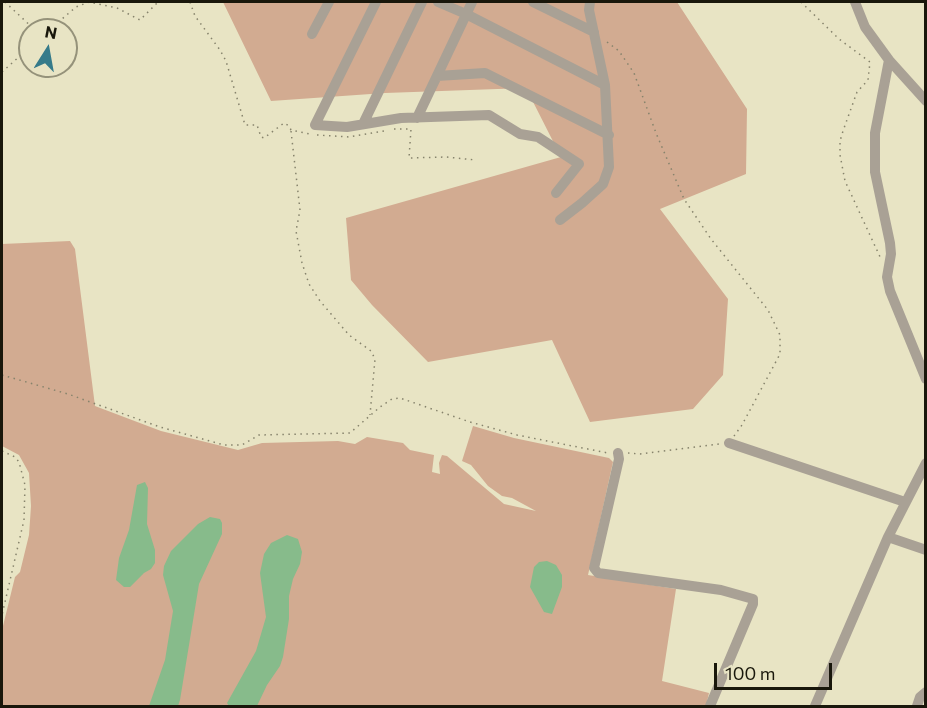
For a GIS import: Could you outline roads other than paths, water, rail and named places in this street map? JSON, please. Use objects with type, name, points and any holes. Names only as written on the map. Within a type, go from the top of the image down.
[{"type":"street","points":[[312,34],[329,2]]},
{"type":"street","points":[[376,2],[315,125],[347,127],[401,118],[489,115],[520,134],[538,137],[579,164],[556,193]]},
{"type":"street","points":[[363,124],[422,2]]},
{"type":"street","points":[[438,2],[605,85]]},
{"type":"street","points":[[417,118],[472,2]]},
{"type":"street","points":[[533,2],[594,32]]},
{"type":"street","points":[[560,220],[603,184],[609,167],[605,85],[589,10],[590,2]]},
{"type":"street","points":[[855,2],[865,27],[889,60],[926,101]]},
{"type":"street","points":[[889,60],[875,133],[875,172],[891,254],[887,277],[890,291],[926,379]]},
{"type":"street","points":[[437,76],[485,73],[609,135]]},
{"type":"street","points":[[729,443],[905,502]]},
{"type":"street","points":[[618,453],[619,459],[594,568],[598,573],[721,590],[753,599],[753,604],[710,706]]},
{"type":"street","points":[[815,706],[888,537],[926,463]]},
{"type":"street","points":[[888,537],[926,550]]},
{"type":"street","points":[[917,706],[920,697],[926,692]]}]
